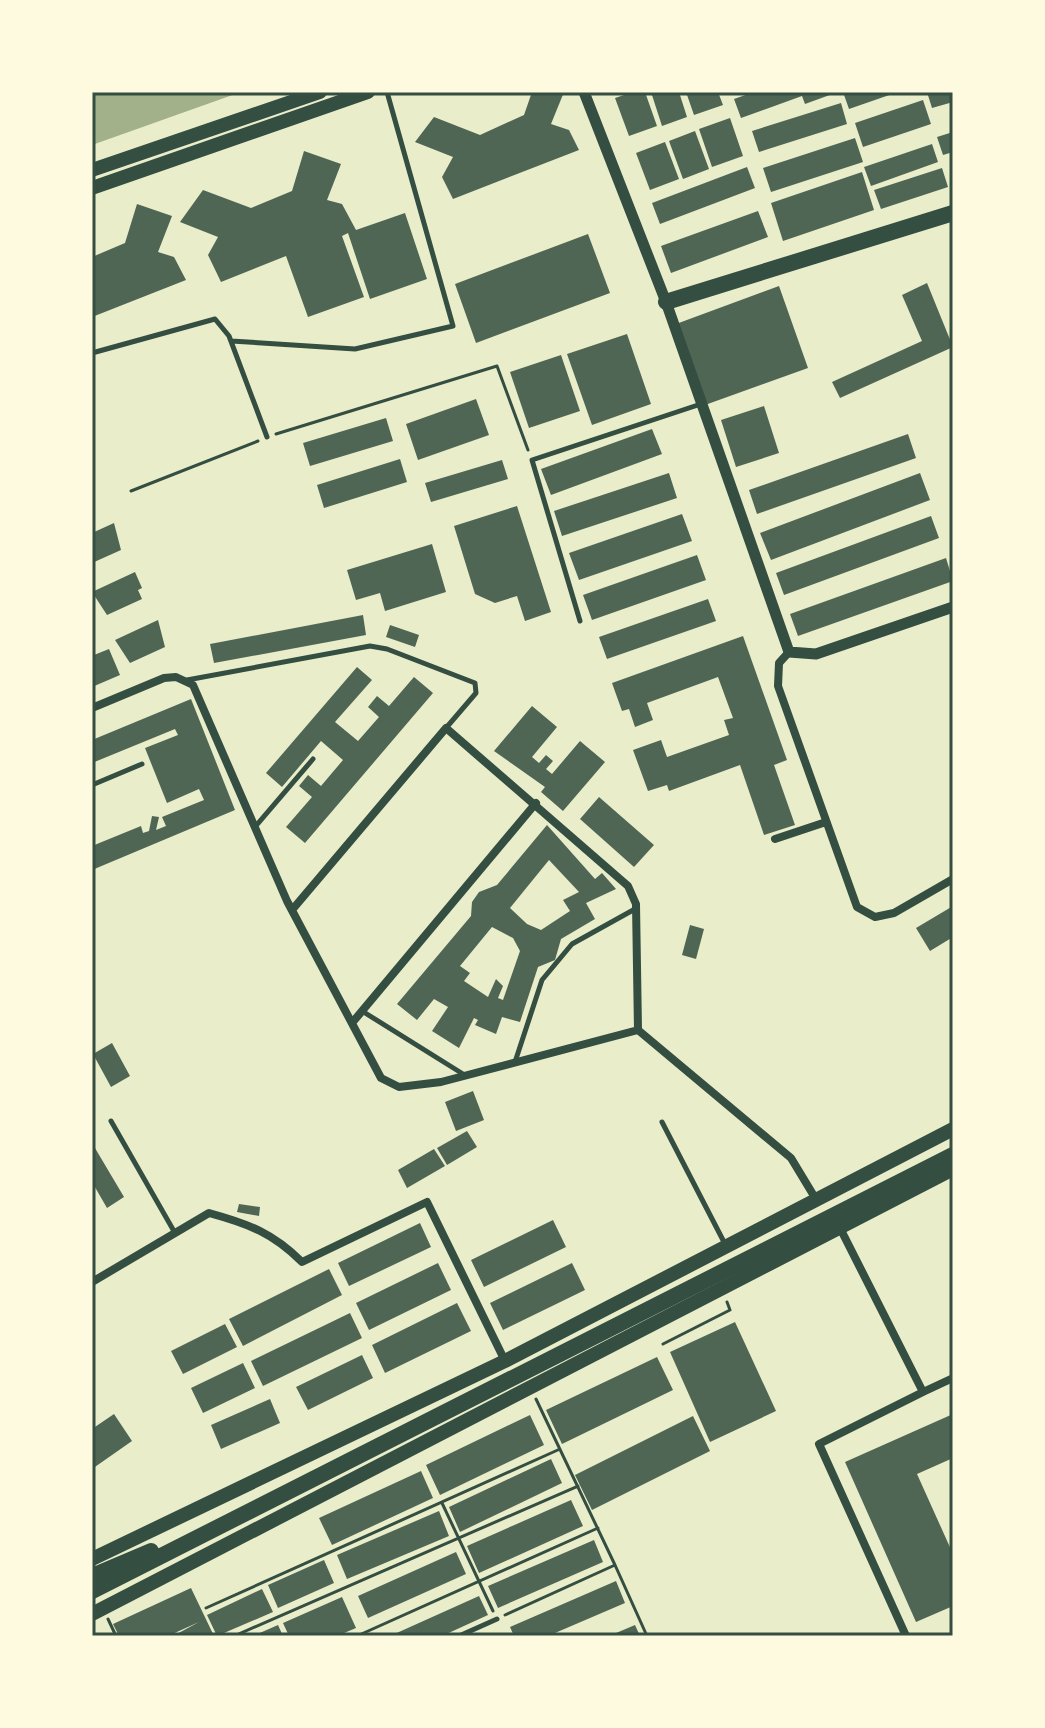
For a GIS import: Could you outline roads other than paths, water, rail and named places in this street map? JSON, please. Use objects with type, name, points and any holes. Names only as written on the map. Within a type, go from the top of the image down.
[{"type":"highway","points":[[666,302],[953,213]]},
{"type":"highway","points":[[92,1591],[950,1160]]},
{"type":"highway","points":[[92,1576],[241,1515]]},
{"type":"main road","points":[[92,170],[320,92]]},
{"type":"main road","points":[[92,188],[368,92]]},
{"type":"main road","points":[[92,1559],[505,1361],[727,1249],[953,1129]]},
{"type":"main road","points":[[92,1614],[840,1228],[950,1160]]},
{"type":"street","points":[[584,92],[666,302],[789,652]]},
{"type":"street","points":[[789,652],[816,654],[953,607]]},
{"type":"street","points":[[789,652],[779,663],[778,686],[857,907],[875,917],[894,913],[953,879]]},
{"type":"street","points":[[92,708],[164,678],[186,681],[199,693],[292,910],[388,1085],[411,1086],[466,1076],[638,1030]]},
{"type":"street","points":[[292,910],[446,728],[621,878],[633,894],[636,908],[638,1030],[791,1158],[817,1202]]},
{"type":"street","points":[[352,1023],[536,803]]},
{"type":"street","points":[[775,839],[826,822]]},
{"type":"street","points":[[92,1282],[209,1213],[242,1222],[278,1239],[302,1262],[427,1202],[505,1361]]},
{"type":"street","points":[[840,1228],[923,1392]]},
{"type":"street","points":[[906,1636],[819,1444],[953,1378]]},
{"type":"lane","points":[[231,341],[355,349],[453,326],[387,92]]},
{"type":"lane","points":[[92,353],[215,319],[231,341],[267,437]]},
{"type":"lane","points":[[580,621],[532,460],[702,404]]},
{"type":"lane","points":[[186,681],[380,647],[475,683],[476,693],[446,728]]},
{"type":"lane","points":[[255,827],[313,759]]},
{"type":"lane","points":[[92,785],[142,764]]},
{"type":"lane","points":[[515,1063],[542,980],[572,944],[636,908]]},
{"type":"lane","points":[[362,1011],[466,1076]]},
{"type":"lane","points":[[111,1121],[175,1233]]},
{"type":"lane","points":[[662,1122],[727,1249]]},
{"type":"lane","points":[[459,1636],[497,1619]]}]
